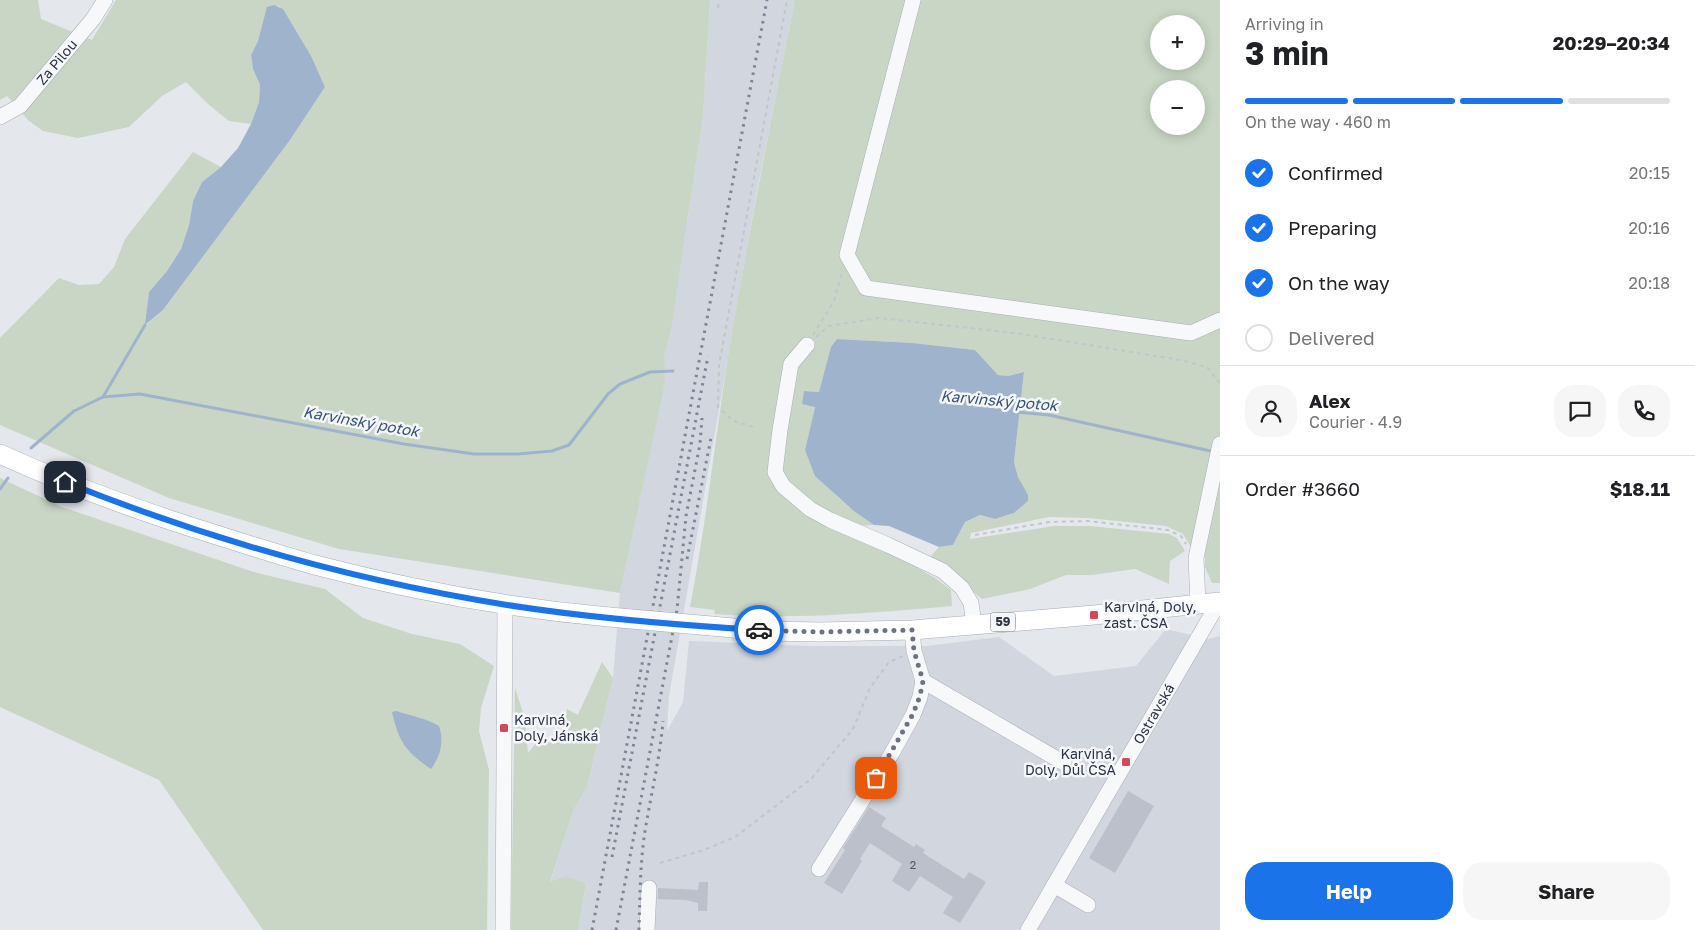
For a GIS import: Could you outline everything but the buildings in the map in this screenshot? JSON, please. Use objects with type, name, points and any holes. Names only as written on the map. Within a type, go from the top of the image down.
[{"type":"main road","name":"Ostravská","points":[[0,454],[96,494],[290,558],[377,580],[505,605],[711,626],[820,632],[912,630],[1094,616],[1219,602]]},
{"type":"street","points":[[913,0],[847,255],[866,288],[1191,333],[1220,320]]},
{"type":"street","name":"Za Pilou","points":[[0,117],[20,106],[93,19],[99,3]]},
{"type":"street","points":[[807,344],[792,364],[780,430],[775,472],[783,486],[810,509],[830,520],[943,571],[962,588],[971,603],[974,624]]},
{"type":"street","points":[[1198,604],[1196,558],[1220,444]]},
{"type":"street","name":"Ostravská","points":[[1028,930],[1219,602]]},
{"type":"street","points":[[503,930],[505,605]]},
{"type":"street","points":[[819,869],[892,753],[913,714],[923,681],[914,651],[912,630]]},
{"type":"street","points":[[923,681],[1064,763]]},
{"type":"street","points":[[1054,885],[1088,905]]},
{"type":"street","points":[[647,930],[649,888]]},
{"type":"path","points":[[718,8],[719,0]]},
{"type":"path","points":[[753,427],[732,420],[718,408],[719,365],[787,0]]},
{"type":"path","points":[[807,344],[834,300],[847,255]]},
{"type":"path","points":[[807,344],[830,326],[879,318],[1015,333],[1180,360],[1207,367],[1220,383]]},
{"type":"path","points":[[975,535],[1049,522],[1088,521],[1168,530],[1181,536],[1196,558]]},
{"type":"path","points":[[660,863],[704,850],[735,837],[811,779],[853,729],[870,688],[889,662],[914,651]]},
{"type":"shaded area","points":[[710,0],[795,0],[757,191],[669,696],[667,731],[683,702],[689,641],[810,646],[927,646],[999,637],[1054,676],[1136,666],[1166,629],[1208,639],[1220,636],[1220,930],[578,930],[586,884],[550,883],[574,809],[587,787],[613,678],[620,593],[664,382],[664,357],[683,250],[703,117]]},
{"type":"green space","points":[[0,0],[38,0],[41,19],[92,40],[116,0],[710,0],[703,117],[671,329],[664,357],[665,382],[620,593],[339,549],[169,498],[0,425],[0,338],[59,278],[79,285],[99,284],[114,267],[125,239],[193,152],[221,167],[202,182],[193,201],[189,225],[181,249],[167,271],[149,292],[146,325],[163,310],[290,140],[325,87],[304,45],[279,6],[266,10],[258,41],[251,55],[253,69],[260,85],[259,102],[251,124],[229,121],[209,105],[186,82],[162,96],[129,127],[78,138],[43,131],[29,121],[7,96],[0,100]]},
{"type":"green space","points":[[795,0],[1220,0],[1220,583],[1212,583],[1205,567],[1205,553],[1191,547],[1183,534],[1166,526],[1088,518],[1049,517],[971,533],[970,539],[1054,526],[1090,526],[1169,534],[1177,538],[1185,551],[1170,561],[1169,584],[1135,569],[1092,575],[1066,575],[1030,589],[982,599],[930,557],[939,547],[953,545],[965,522],[980,515],[995,519],[1014,513],[1028,501],[1014,462],[1024,372],[1008,376],[998,375],[975,350],[913,343],[837,339],[819,392],[804,391],[815,407],[805,450],[838,497],[874,525],[830,527],[909,563],[935,578],[951,590],[952,606],[804,616],[714,614],[715,610],[690,607],[706,513],[728,357]]},
{"type":"green space","points":[[0,478],[62,507],[257,573],[325,589],[363,618],[412,634],[460,644],[494,666],[481,708],[479,731],[489,770],[487,930],[263,930],[159,780],[0,707]]},
{"type":"green space","points":[[602,662],[613,678],[587,787],[574,809],[550,882],[566,876],[586,884],[578,930],[511,930],[515,688],[525,719],[528,753],[540,738],[553,744],[564,729],[567,709],[578,715]]},
{"type":"water","points":[[274,5],[283,9],[311,56],[325,87],[290,140],[163,310],[145,325],[149,292],[167,271],[181,249],[189,225],[193,201],[202,182],[221,167],[238,148],[251,124],[259,102],[260,85],[253,69],[251,55],[258,41],[267,7]]},
{"type":"water","points":[[837,339],[913,343],[975,350],[998,375],[1008,376],[1024,372],[1014,462],[1018,477],[1028,495],[1028,501],[1014,513],[995,519],[980,515],[965,522],[953,545],[939,547],[889,526],[874,525],[854,511],[815,476],[805,450],[815,407],[802,404],[804,391],[819,392],[831,347]]},
{"type":"water","points":[[396,711],[424,719],[439,726],[441,748],[431,769],[415,757],[404,745],[397,731],[392,712]]},
{"type":"waterway","points":[[103,397],[145,325]]},
{"type":"waterway","name":"Karvinský potok","points":[[31,448],[74,411],[103,397],[140,394],[404,444],[474,454],[518,454],[552,451],[569,445],[608,394],[620,384],[650,372],[673,371]]},
{"type":"waterway","name":"Karvinský potok","points":[[1017,412],[1049,415],[1215,452]]},
{"type":"waterway","name":"Karvinský potok","points":[[0,489],[8,478]]},
{"type":"railway","points":[[592,930],[767,0]]},
{"type":"railway","points":[[612,857],[708,356]]},
{"type":"railway","points":[[616,930],[677,610],[686,516],[700,444],[702,418]]},
{"type":"railway","points":[[687,559],[711,438]]},
{"type":"railway","points":[[639,930],[643,843],[658,762],[663,721]]},
{"type":"way so far","points":[[759,630],[820,632],[912,630],[914,651],[923,681],[920,696],[913,714],[876,778]]},
{"type":"place","name":"Karviná, Doly, zast. ČSA","points":[[1094,615]]},
{"type":"place","name":"Karviná, Doly, Jánská","points":[[504,728]]},
{"type":"place","name":"Karviná, Doly, Důl ČSA","points":[[1126,762]]},
{"type":"route","points":[[65,482],[158,516],[290,558],[394,584],[505,605],[560,612],[759,630]]}]
